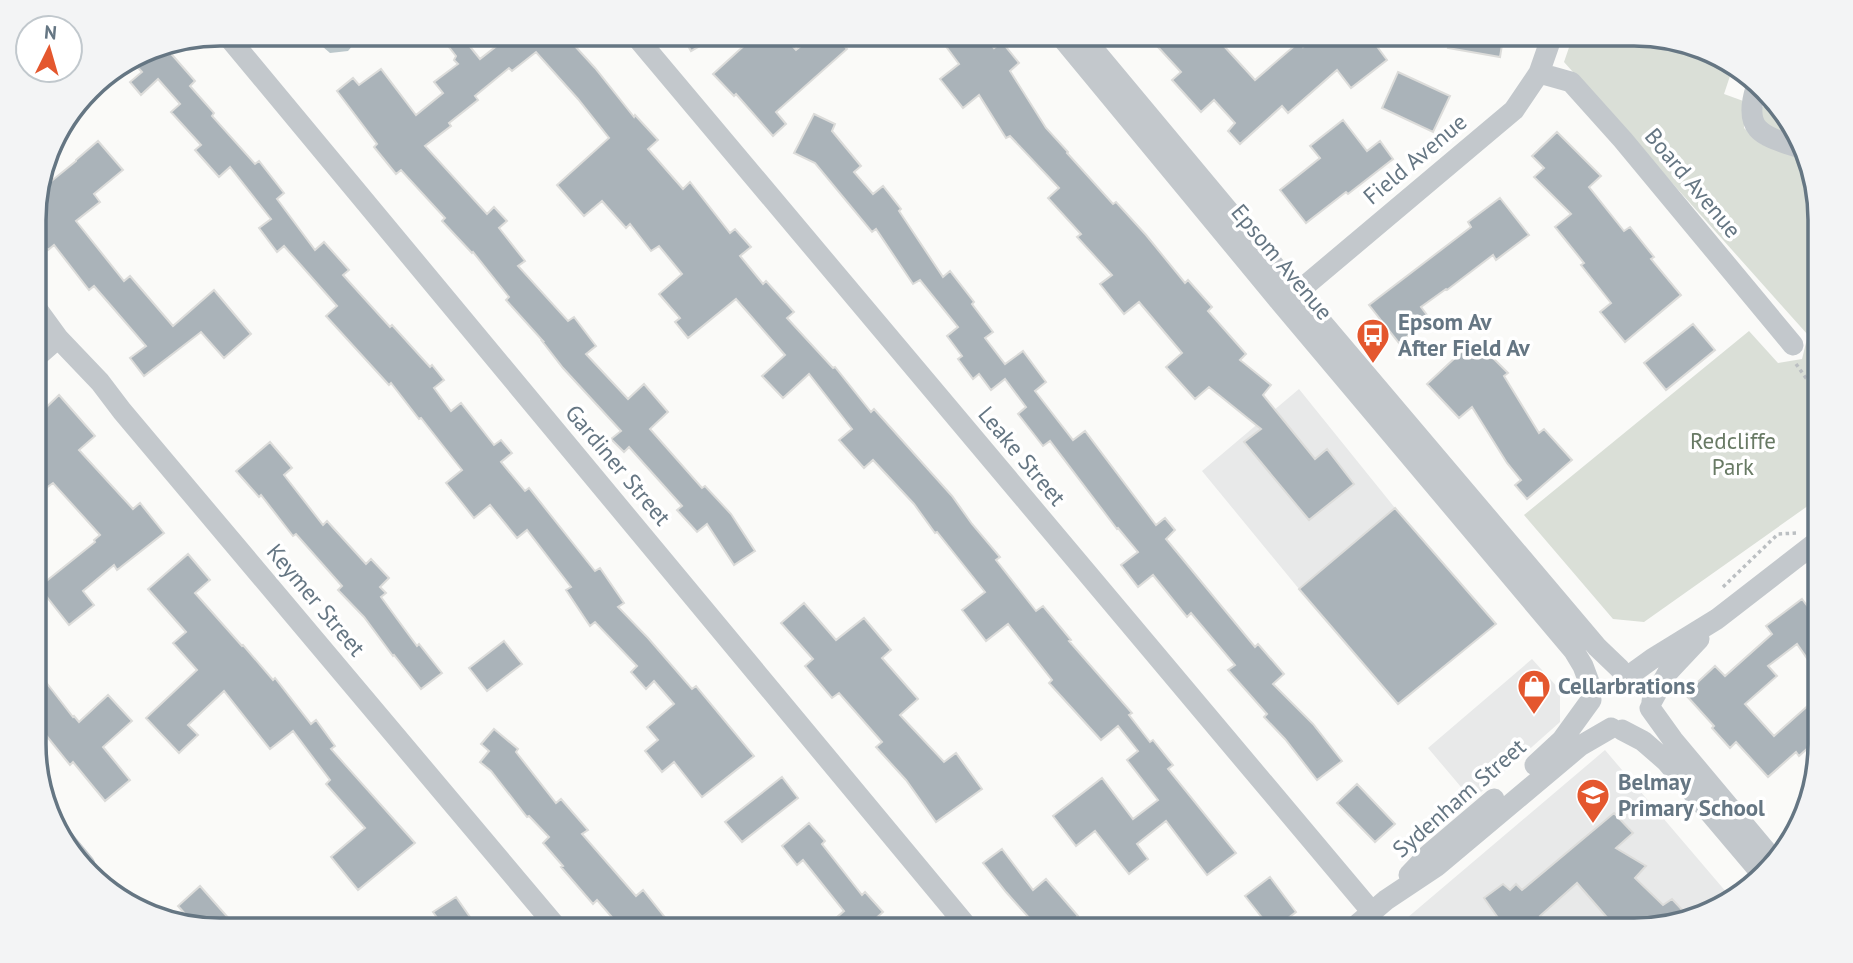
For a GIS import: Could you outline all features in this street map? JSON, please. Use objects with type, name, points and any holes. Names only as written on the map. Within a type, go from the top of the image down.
[{"type":"street","name":"Gardiner Street","points":[[236,46],[960,917]]},
{"type":"street","name":"Leake Street","points":[[644,46],[1379,906]]},
{"type":"street","name":"Epsom Avenue","points":[[1069,46],[1597,647],[1627,671]]},
{"type":"street","name":"Epsom Avenue","points":[[1090,46],[1574,651],[1583,666],[1591,695]]},
{"type":"street","name":"Field Avenue","points":[[1290,298],[1514,110],[1539,73],[1548,46]]},
{"type":"street","name":"Board Avenue","points":[[1539,73],[1572,82],[1793,345]]},
{"type":"street","points":[[1754,95],[1751,103],[1753,121],[1766,136],[1790,144]]},
{"type":"street","name":"Keymer Street","points":[[46,321],[549,918]]},
{"type":"street","points":[[46,348],[58,338]]},
{"type":"street","points":[[1616,729],[1629,729],[1642,722],[1668,672],[1717,620],[1808,538]]},
{"type":"street","points":[[1717,620],[1652,659],[1627,671],[1611,671],[1603,675],[1591,695],[1592,709],[1603,724],[1643,741],[1666,761],[1755,867]]},
{"type":"street","points":[[1627,671],[1645,681],[1649,687],[1651,705],[1673,740],[1768,853]]},
{"type":"street","name":"Sydenham Street","points":[[1379,906],[1427,855],[1555,748],[1591,695]]},
{"type":"street","name":"Sydenham Street","points":[[1366,917],[1437,866],[1580,746],[1616,729]]},
{"type":"path","points":[[1793,345],[1789,352],[1808,379]]},
{"type":"path","points":[[1717,592],[1778,534],[1808,536]]},
{"type":"shaded area","points":[[322,46],[352,46],[348,51],[330,53]]},
{"type":"shaded area","points":[[1299,389],[1395,508],[1299,589],[1202,471]]},
{"type":"shaded area","points":[[1532,659],[1560,690],[1560,722],[1472,800],[1428,748]]},
{"type":"shaded area","name":"Belmay Primary School","points":[[1605,750],[1725,891],[1689,908],[1645,917],[1408,917]]},
{"type":"green space","name":"Redcliffe Park","points":[[1570,46],[1656,47],[1689,55],[1730,75],[1724,94],[1746,102],[1744,128],[1761,144],[1795,155],[1802,175],[1808,220],[1808,335],[1564,62]]},
{"type":"green space","points":[[1760,106],[1771,114],[1782,133],[1761,122]]},
{"type":"green space","name":"Redcliffe Park","points":[[1749,331],[1778,363],[1802,359],[1808,335],[1808,506],[1644,622],[1613,619],[1524,515]]},
{"type":"building","points":[[448,46],[470,46],[480,59],[496,46],[575,46],[634,117],[635,115],[658,140],[648,149],[683,189],[690,182],[730,233],[735,229],[751,247],[740,256],[763,284],[766,281],[794,312],[787,318],[833,368],[835,367],[871,412],[874,409],[952,496],[1000,557],[996,560],[1036,611],[1043,606],[1071,640],[1069,641],[1132,713],[1129,715],[1150,742],[1153,740],[1173,765],[1168,769],[1236,853],[1207,875],[1166,821],[1137,844],[1148,859],[1129,874],[1095,831],[1076,846],[1053,816],[1102,778],[1133,819],[1158,800],[1127,760],[1138,751],[1118,726],[1101,740],[1049,683],[1052,680],[1008,624],[986,641],[962,610],[985,592],[914,504],[873,460],[864,468],[839,440],[852,429],[809,374],[783,398],[762,376],[785,355],[736,299],[688,338],[675,322],[680,318],[659,294],[682,274],[659,246],[651,251],[630,224],[626,228],[602,201],[584,216],[557,185],[609,138],[536,52],[512,71],[509,68],[475,96],[478,100],[425,146],[487,214],[494,207],[507,221],[499,228],[525,261],[518,266],[568,321],[574,317],[596,346],[586,354],[628,399],[644,384],[668,412],[650,429],[702,488],[705,486],[731,514],[755,551],[734,565],[707,524],[697,532],[677,510],[682,506],[629,447],[624,452],[611,439],[621,431],[506,300],[509,297],[473,252],[442,221],[445,218],[401,170],[396,174],[374,147],[377,144],[337,91],[353,78],[359,85],[381,69],[416,115],[443,93],[434,82],[458,64],[454,60],[456,56]]},
{"type":"building","points":[[744,46],[792,46],[796,50],[801,46],[845,46],[847,49],[776,112],[786,124],[773,136],[736,94],[734,96],[713,74]]},
{"type":"building","points":[[946,46],[1005,46],[1019,63],[1010,71],[1046,128],[1113,204],[1116,202],[1146,235],[1185,283],[1188,280],[1212,307],[1208,311],[1246,354],[1240,360],[1271,385],[1263,395],[1315,459],[1327,449],[1354,484],[1309,520],[1244,442],[1261,429],[1209,387],[1195,399],[1166,367],[1182,353],[1139,302],[1124,314],[1100,284],[1112,275],[1077,237],[1081,234],[1048,198],[1059,188],[1010,136],[1006,138],[979,95],[963,108],[940,79],[959,64]]},
{"type":"building","points":[[1157,46],[1224,46],[1255,80],[1294,46],[1377,46],[1387,60],[1351,88],[1337,70],[1288,113],[1282,106],[1240,144],[1228,131],[1235,123],[1214,100],[1201,112],[1172,80],[1181,72]]},
{"type":"building","points":[[1448,46],[1502,46],[1500,57]]},
{"type":"building","points":[[170,53],[195,81],[190,86],[214,113],[212,116],[255,164],[259,161],[284,193],[277,199],[315,250],[324,242],[349,270],[343,275],[390,327],[392,325],[430,367],[432,365],[444,380],[434,388],[451,411],[461,403],[494,445],[501,440],[512,453],[501,462],[525,491],[529,488],[595,571],[600,568],[624,603],[618,607],[692,689],[696,686],[754,756],[702,797],[674,762],[662,772],[645,751],[658,740],[647,727],[674,704],[654,681],[646,689],[631,672],[637,666],[595,622],[590,626],[566,590],[571,587],[527,530],[517,538],[490,505],[474,518],[446,483],[462,470],[391,383],[389,385],[326,316],[337,306],[284,246],[277,252],[259,228],[271,219],[230,167],[219,177],[195,150],[201,145],[171,112],[180,104],[158,79],[141,95],[130,82],[142,72],[137,67]]},
{"type":"building","points":[[1398,72],[1450,96],[1433,132],[1382,108]]},
{"type":"building","points":[[814,114],[835,124],[832,131],[861,166],[854,172],[873,194],[883,186],[901,209],[899,211],[943,277],[950,271],[974,302],[972,304],[993,332],[985,338],[1005,364],[1023,351],[1046,382],[1035,391],[1073,440],[1085,431],[1156,525],[1165,518],[1175,530],[1166,539],[1255,647],[1258,644],[1284,674],[1273,684],[1313,724],[1342,761],[1317,780],[1264,717],[1267,714],[1228,670],[1235,665],[1191,613],[1187,617],[1153,575],[1138,587],[1121,565],[1138,552],[1117,529],[1050,441],[1043,446],[1018,414],[1026,407],[1005,379],[991,390],[979,374],[973,379],[958,359],[962,356],[947,336],[958,327],[920,280],[913,284],[876,229],[872,232],[815,163],[794,153]]},
{"type":"building","points":[[1343,120],[1367,151],[1380,141],[1393,159],[1306,223],[1280,190],[1320,158],[1310,146]]},
{"type":"building","points":[[1557,132],[1601,176],[1589,187],[1624,231],[1630,227],[1654,257],[1651,259],[1681,295],[1625,342],[1600,312],[1611,303],[1555,227],[1571,214],[1534,177],[1544,168],[1532,156]]},
{"type":"building","points":[[98,141],[123,170],[94,194],[100,202],[76,221],[124,281],[130,276],[173,326],[214,290],[251,334],[224,358],[201,332],[144,376],[130,358],[146,346],[94,286],[89,290],[54,245],[48,250],[46,248],[46,208],[50,183]]},
{"type":"building","points":[[1500,198],[1529,235],[1496,260],[1493,255],[1421,307],[1430,319],[1399,343],[1369,305],[1471,227],[1468,222]]},
{"type":"building","points":[[1693,324],[1715,350],[1666,390],[1644,363]]},
{"type":"building","points":[[1472,342],[1508,373],[1504,376],[1539,433],[1544,429],[1572,460],[1527,499],[1515,485],[1521,480],[1507,463],[1472,407],[1459,418],[1427,384]]},
{"type":"building","points":[[59,395],[95,436],[79,450],[133,509],[140,503],[164,533],[117,570],[114,565],[83,591],[94,605],[69,625],[46,596],[46,581],[100,535],[53,483],[46,488],[46,407]]},
{"type":"building","points":[[270,442],[292,468],[284,475],[323,525],[327,521],[366,564],[371,559],[389,578],[380,587],[386,593],[381,597],[417,646],[419,644],[442,673],[421,689],[364,617],[338,590],[342,586],[296,534],[293,536],[261,495],[259,497],[236,471]]},
{"type":"building","points":[[1395,508],[1496,624],[1398,704],[1299,589]]},
{"type":"building","points":[[188,554],[210,580],[195,593],[273,680],[275,678],[311,724],[316,720],[335,746],[331,749],[415,843],[358,890],[331,857],[365,828],[326,784],[330,780],[293,731],[270,749],[224,691],[188,725],[198,735],[179,753],[146,718],[197,670],[173,643],[186,632],[148,589]]},
{"type":"building","points":[[1802,599],[1808,607],[1808,660],[1797,644],[1768,666],[1777,676],[1745,704],[1774,736],[1808,706],[1808,748],[1799,756],[1796,752],[1768,777],[1736,742],[1730,748],[1685,694],[1715,666],[1725,676],[1772,634],[1766,626]]},
{"type":"building","points":[[804,603],[836,640],[864,618],[891,650],[882,658],[918,699],[900,715],[944,762],[956,753],[982,789],[936,822],[906,780],[876,747],[882,742],[839,693],[832,698],[805,666],[813,659],[781,623]]},
{"type":"building","points":[[504,641],[522,664],[487,691],[469,668]]},
{"type":"building","points":[[46,682],[79,722],[108,695],[132,721],[103,747],[130,780],[105,801],[73,762],[70,765],[46,735]]},
{"type":"building","points":[[494,729],[518,749],[516,752],[556,803],[561,799],[588,830],[582,834],[636,896],[643,890],[665,918],[612,918],[597,900],[593,904],[543,843],[549,837],[527,817],[491,771],[480,762],[489,751],[481,744]]},
{"type":"building","points":[[782,777],[798,798],[742,842],[725,822]]},
{"type":"building","points":[[1357,784],[1395,824],[1375,842],[1337,803]]},
{"type":"building","points":[[1614,813],[1633,833],[1616,848],[1646,866],[1635,878],[1663,905],[1672,899],[1682,910],[1645,917],[1607,917],[1577,883],[1541,917],[1498,917],[1484,898],[1503,884],[1510,890],[1516,884],[1522,890]]},
{"type":"building","points":[[809,823],[825,841],[822,844],[862,895],[865,892],[883,912],[877,918],[836,918],[844,911],[803,860],[797,865],[782,846]]},
{"type":"building","points":[[1002,849],[1033,890],[1046,879],[1078,916],[1029,917],[983,863]]},
{"type":"building","points":[[1270,877],[1296,912],[1289,917],[1262,917],[1245,896]]},
{"type":"building","points":[[200,886],[228,918],[185,914],[178,906]]},
{"type":"building","points":[[456,897],[471,918],[437,918],[433,912]]},
{"type":"place","name":"Epsom Av After Field Av","points":[[1373,365]]},
{"type":"place","name":"Cellarbrations","points":[[1534,716]]},
{"type":"place","name":"Belmay Primary School","points":[[1593,825]]}]
